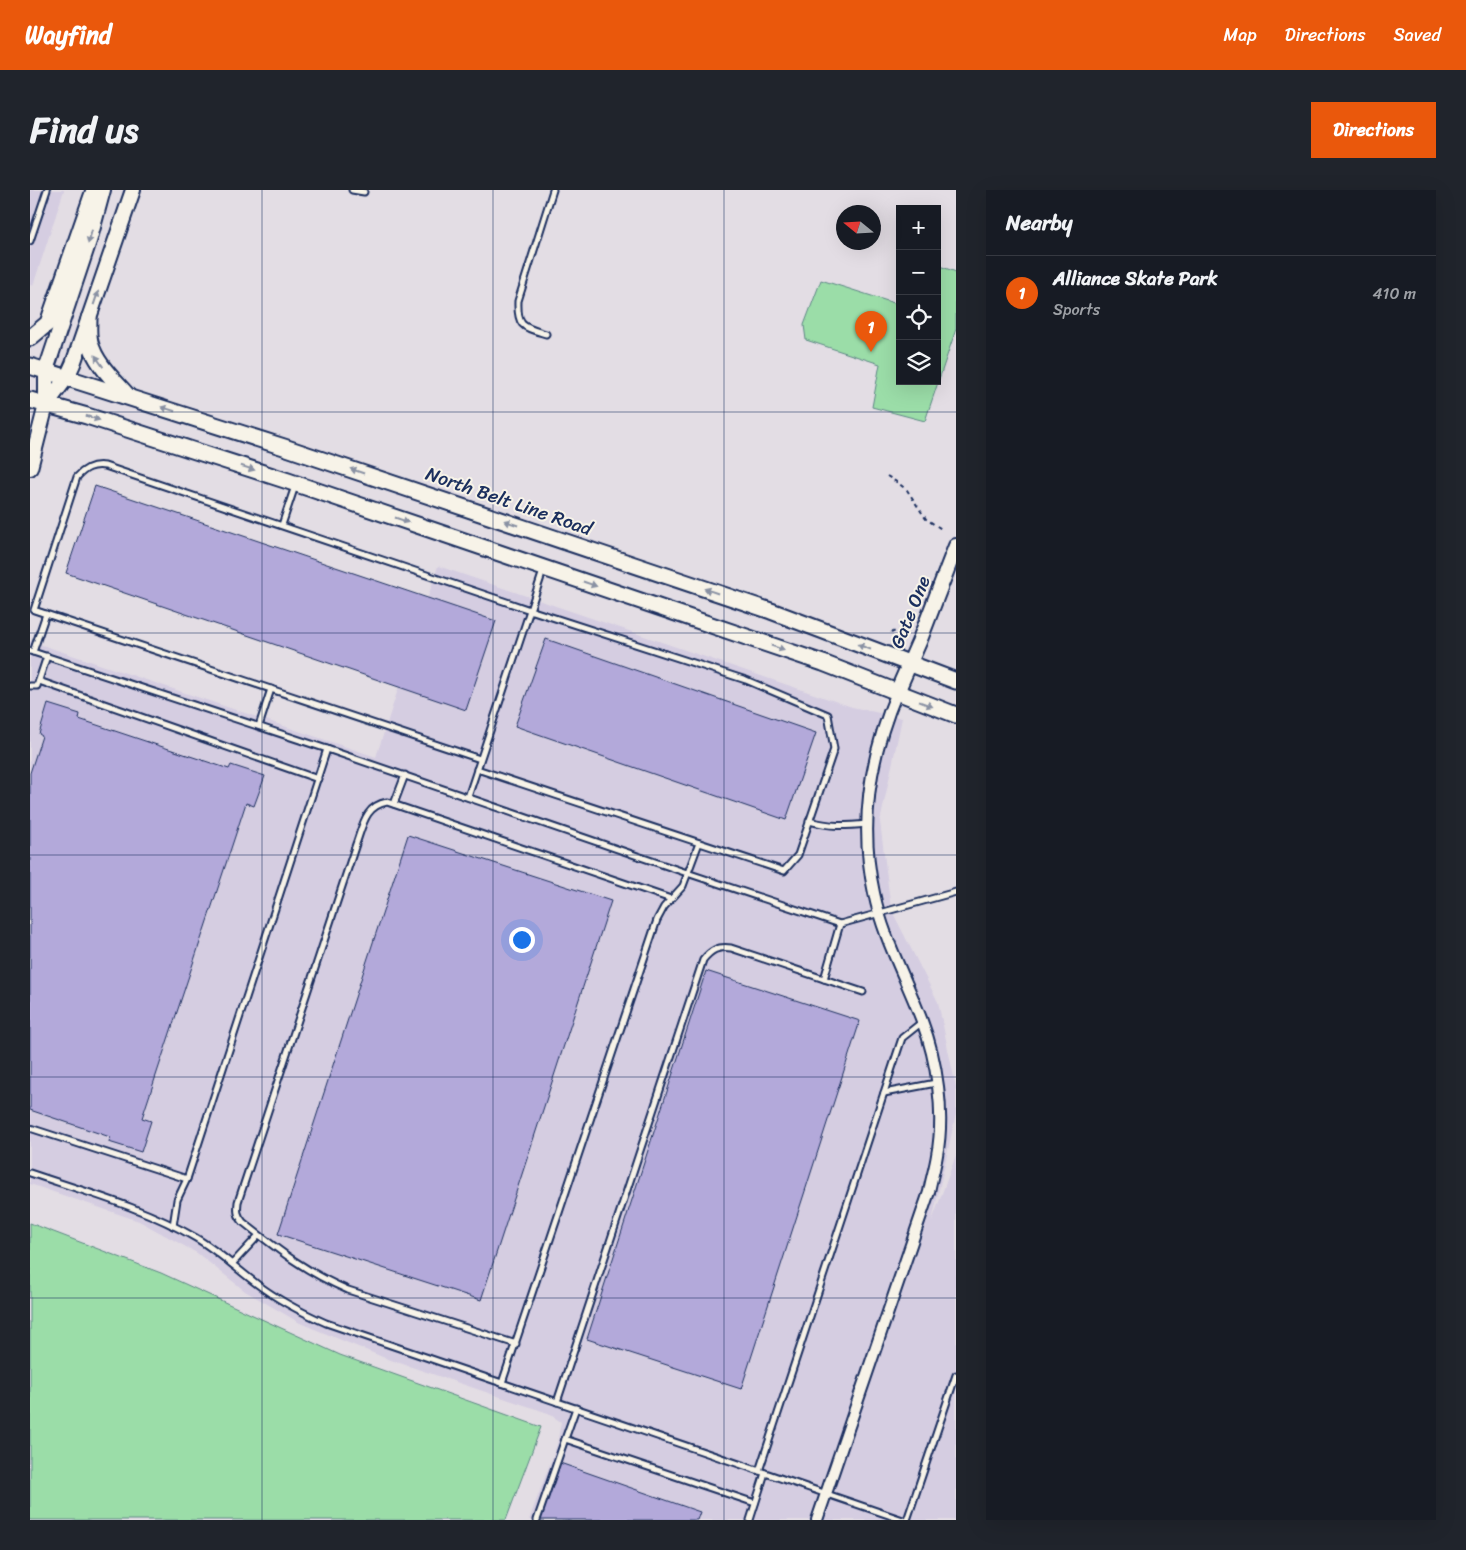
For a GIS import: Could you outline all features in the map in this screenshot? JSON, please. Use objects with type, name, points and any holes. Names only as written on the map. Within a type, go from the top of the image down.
[{"type":"main road","points":[[30,338],[48,323],[94,190]]},
{"type":"main road","points":[[30,468],[46,405],[46,370],[90,238],[103,190]]},
{"type":"main road","points":[[119,228],[122,190]]},
{"type":"main road","points":[[46,405],[67,377],[133,190]]},
{"type":"main road","points":[[89,318],[89,340],[93,351],[100,363],[128,396]]},
{"type":"main road","name":"North Belt Line Road","points":[[30,366],[284,447],[771,611],[956,681]]},
{"type":"main road","points":[[30,400],[87,416],[296,484],[544,568],[784,650],[956,715]]},
{"type":"main road","name":"Gate One","points":[[897,692],[956,546]]},
{"type":"street","points":[[817,1520],[929,1192],[938,1154],[940,1118],[933,1059],[923,1022],[887,937],[871,881],[867,851],[866,824],[873,765],[886,719],[897,692]]},
{"type":"lane","points":[[30,242],[47,190]]},
{"type":"lane","points":[[352,190],[364,192]]},
{"type":"lane","points":[[546,334],[525,328],[517,316],[518,301],[553,190]]},
{"type":"lane","points":[[477,769],[784,871],[798,855],[834,749],[828,716],[746,680],[530,610],[105,466],[89,467],[77,477],[34,610],[480,759]]},
{"type":"lane","points":[[282,526],[296,484]]},
{"type":"lane","points":[[468,797],[544,568]]},
{"type":"lane","points":[[46,614],[32,652],[405,775],[840,924],[956,892]]},
{"type":"lane","points":[[30,686],[37,686],[47,656]]},
{"type":"lane","points":[[39,681],[318,779]]},
{"type":"lane","points":[[259,726],[271,689]]},
{"type":"lane","points":[[173,1226],[177,1200],[187,1179],[327,749]]},
{"type":"lane","points":[[394,804],[405,775]]},
{"type":"lane","points":[[516,1344],[348,1290],[330,1282],[302,1267],[259,1235],[238,1216],[238,1202],[364,820],[371,809],[378,804],[387,802],[671,899]]},
{"type":"lane","points":[[809,821],[826,826],[840,827],[866,824]]},
{"type":"lane","points":[[502,1383],[657,920],[664,907],[683,886],[698,843]]},
{"type":"lane","points":[[824,979],[840,924]]},
{"type":"lane","points":[[557,1402],[703,960],[713,949],[731,948],[863,992]]},
{"type":"lane","points":[[750,1520],[762,1472],[902,1038],[923,1022]]},
{"type":"lane","points":[[884,1094],[936,1083]]},
{"type":"lane","points":[[30,1128],[187,1179]]},
{"type":"lane","points":[[30,1173],[136,1209],[173,1226],[203,1242],[274,1295],[313,1317],[341,1329],[905,1520],[956,1375]]},
{"type":"lane","points":[[232,1264],[259,1235]]},
{"type":"lane","points":[[537,1520],[576,1408]]},
{"type":"lane","points":[[566,1439],[755,1503]]},
{"type":"path","points":[[887,476],[907,490],[926,519],[943,530]]},
{"type":"path","points":[[892,634],[898,630]]},
{"type":"shaded area","points":[[30,190],[64,190],[33,286],[30,285]]},
{"type":"shaded area","points":[[438,566],[852,707],[902,718],[880,822],[891,909],[938,1002],[956,1087],[956,1114],[932,1221],[956,1155],[956,1520],[529,1520],[557,1445],[561,1422],[548,1413],[385,1358],[300,1323],[245,1291],[197,1253],[139,1221],[30,1184],[30,641],[376,757]]},
{"type":"green space","points":[[941,266],[956,272],[956,329],[941,374]]},
{"type":"green space","points":[[821,280],[896,304],[896,385],[937,385],[925,421],[872,407],[880,364],[806,340],[804,325]]},
{"type":"green space","points":[[30,1223],[161,1273],[340,1355],[541,1427],[506,1520],[30,1520]]},
{"type":"building","points":[[95,486],[496,621],[466,710],[66,573]]},
{"type":"building","points":[[546,639],[816,733],[786,820],[515,726]]},
{"type":"building","points":[[48,704],[80,714],[79,719],[229,769],[231,765],[265,776],[254,806],[246,803],[142,1118],[151,1121],[141,1152],[109,1142],[110,1137],[30,1110],[30,773],[42,736],[39,734]]},
{"type":"building","points":[[408,835],[611,901],[481,1300],[278,1234]]},
{"type":"building","points":[[706,971],[860,1021],[741,1389],[587,1339]]},
{"type":"building","points":[[560,1463],[700,1512],[697,1520],[540,1520]]},
{"type":"place","name":"Alliance Skate Park","points":[[871,352]]}]
